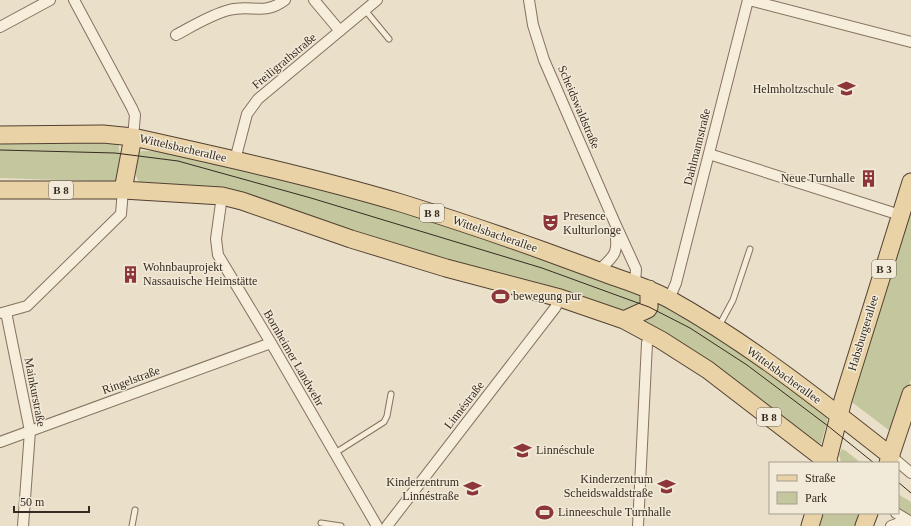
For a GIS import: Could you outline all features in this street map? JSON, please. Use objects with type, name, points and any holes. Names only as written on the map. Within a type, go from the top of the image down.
[{"type":"main road","name":"Wittelsbacherallee","points":[[0,135],[103,134],[133,137],[235,160],[335,185],[478,228],[642,287],[669,299],[759,357],[839,415],[864,436],[885,461]]},
{"type":"main road","points":[[123,190],[133,137]]},
{"type":"main road","name":"Habsburgerallee","points":[[828,462],[839,415],[911,182]]},
{"type":"main road","name":"B 8","points":[[0,190],[123,190],[222,196],[242,201],[359,242],[446,268],[560,298],[624,320],[651,334],[708,370],[828,462]]},
{"type":"main road","points":[[624,320],[650,307],[642,287]]},
{"type":"main road","points":[[885,461],[911,394]]},
{"type":"main road","points":[[832,440],[841,434],[864,436]]},
{"type":"main road","points":[[810,526],[814,514]]},
{"type":"main road","points":[[864,526],[869,514]]},
{"type":"street","points":[[0,27],[50,0]]},
{"type":"street","points":[[74,0],[132,108],[135,115],[133,137]]},
{"type":"street","points":[[176,35],[222,12],[246,8],[269,8],[277,6],[285,0]]},
{"type":"street","points":[[314,0],[340,31]]},
{"type":"street","name":"Freiligrathstraße","points":[[235,160],[246,114],[258,99],[377,0]]},
{"type":"street","name":"Scheidswaldstraße","points":[[529,0],[533,25],[544,60],[636,269],[642,287]]},
{"type":"street","points":[[748,0],[911,42]]},
{"type":"street","name":"Dahlmannstraße","points":[[669,299],[676,283],[748,0]]},
{"type":"street","points":[[709,154],[900,216]]},
{"type":"street","points":[[3,313],[27,306],[122,214],[123,190]]},
{"type":"street","name":"Bornheimer Landwehr","points":[[222,196],[216,239],[218,255],[377,526]]},
{"type":"street","name":"Scheidswaldstraße","points":[[598,271],[615,252],[617,245],[614,221]]},
{"type":"street","name":"Linnéstraße","points":[[387,526],[555,308],[560,298]]},
{"type":"street","name":"Mainkurstraße","points":[[3,313],[30,431],[23,526]]},
{"type":"street","points":[[638,526],[647,343],[651,334]]},
{"type":"street","name":"Ringelstraße","points":[[0,442],[271,343]]},
{"type":"street","name":"Wittelsbacherallee","points":[[899,467],[911,473]]},
{"type":"street","points":[[898,514],[909,521]]},
{"type":"street","points":[[891,526],[909,521]]},
{"type":"lane","points":[[365,10],[389,39]]},
{"type":"lane","points":[[717,329],[733,300],[750,249]]},
{"type":"lane","points":[[335,453],[384,422],[387,416],[391,394]]},
{"type":"lane","points":[[132,526],[135,510]]},
{"type":"lane","points":[[321,523],[341,526]]},
{"type":"green space","points":[[61,141],[118,143],[121,161],[120,182],[0,178],[0,142]]},
{"type":"green space","points":[[142,151],[156,151],[223,162],[385,203],[641,293],[643,300],[640,306],[624,313],[589,298],[339,230],[141,184],[136,177],[136,169],[139,153]]},
{"type":"green space","points":[[911,206],[911,379],[907,393],[890,431],[849,400]]},
{"type":"green space","points":[[654,300],[720,337],[827,415],[827,422],[821,444],[817,444],[638,320]]},
{"type":"green space","points":[[842,449],[860,462],[841,462],[839,454]]},
{"type":"green space","points":[[899,495],[911,502],[911,519],[899,513]]},
{"type":"green space","points":[[820,514],[860,514],[856,526],[816,526]]},
{"type":"tram line","points":[[0,150],[115,153],[178,161],[311,198],[542,268],[649,307],[690,328],[747,365],[873,462]]},
{"type":"tram line","points":[[899,483],[911,493]]},
{"type":"place","name":"Helmholtzschule","points":[[847,89]]},
{"type":"place","name":"Neue Turnhalle","points":[[868,178]]},
{"type":"place","name":"Presence Kulturlonge","points":[[550,223]]},
{"type":"place","name":"Wohnbauprojekt Nassauische Heimstätte","points":[[130,274]]},
{"type":"place","name":"bewegung pur","points":[[500,296]]},
{"type":"place","name":"Linnéschule","points":[[523,450]]},
{"type":"place","name":"Kinderzentrum Scheidswaldstraße","points":[[666,486]]},
{"type":"place","name":"Kinderzentrum Linnéstraße","points":[[472,489]]},
{"type":"place","name":"Linneeschule Turnhalle","points":[[545,512]]}]
